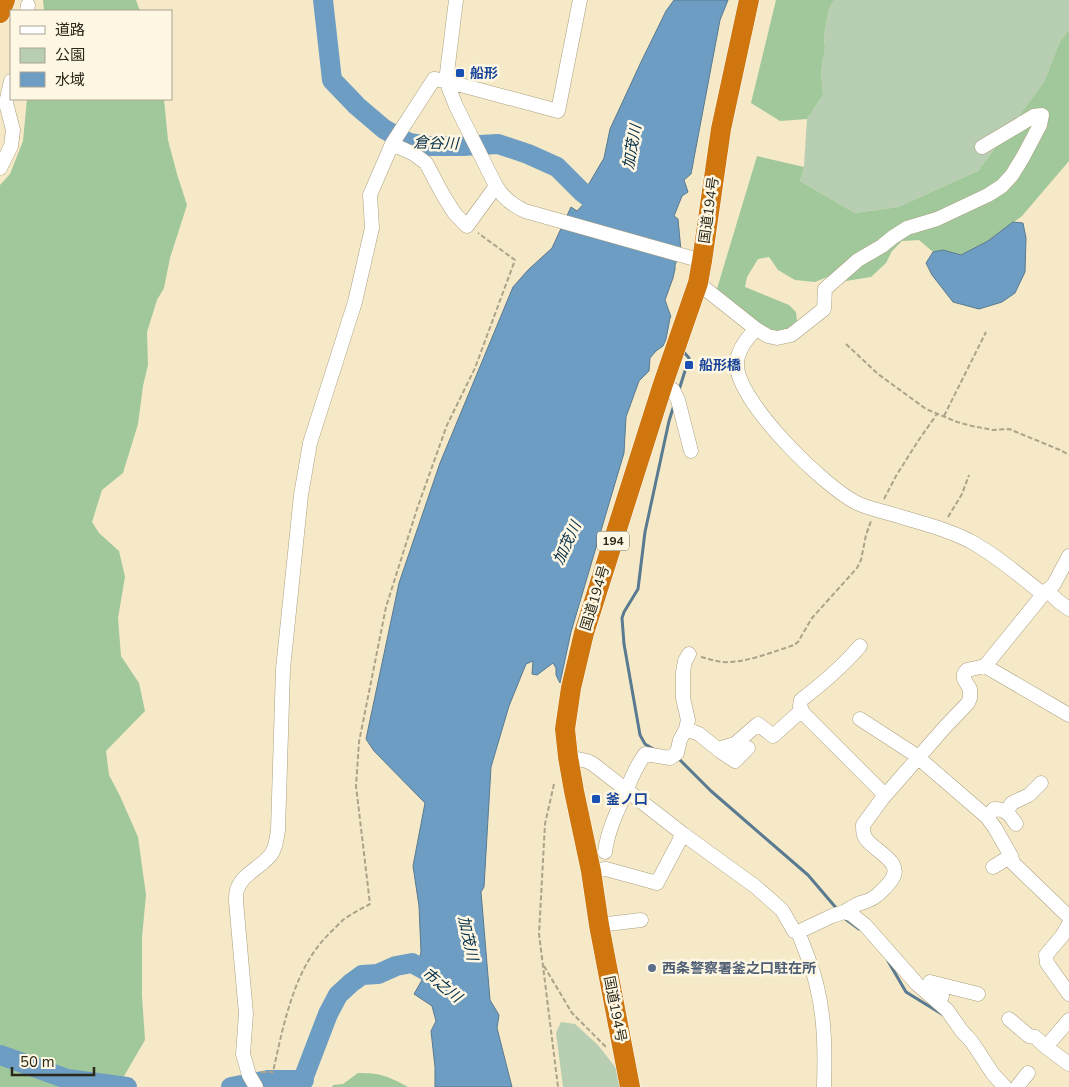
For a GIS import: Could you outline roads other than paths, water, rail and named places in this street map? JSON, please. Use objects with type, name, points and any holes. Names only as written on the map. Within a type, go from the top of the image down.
[{"type":"highway","points":[[0,13],[5,0]]},
{"type":"highway","name":"国道194号","points":[[630,1087],[599,925],[591,871],[574,791],[565,729],[571,688],[584,633],[663,384],[698,283],[697,260],[720,129],[748,0]]},
{"type":"street","points":[[456,0],[446,81],[456,106],[496,186],[508,201],[533,213],[697,260]]},
{"type":"street","points":[[256,1087],[243,1054],[246,1014],[236,901],[237,889],[243,879],[265,861],[272,852],[276,841],[278,830],[283,668],[301,495],[310,443],[355,302],[372,228],[370,195],[392,144],[434,80],[446,81],[558,111],[580,0]]},
{"type":"street","points":[[0,168],[11,146],[13,130],[3,102],[10,83]]},
{"type":"street","points":[[698,283],[756,329],[768,336],[777,338],[791,335],[824,309],[825,289],[858,260],[908,228],[937,219],[988,195],[1002,186],[1012,175],[1023,157],[1040,125],[1042,115],[1034,116],[982,147]]},
{"type":"street","points":[[392,144],[426,162],[455,214],[468,226],[496,186]]},
{"type":"street","points":[[756,329],[748,337],[739,353],[737,365],[739,376],[757,409],[815,472],[832,487],[858,504],[942,529],[972,542],[1069,609]]},
{"type":"street","points":[[663,384],[673,390],[678,400],[691,451]]},
{"type":"street","points":[[798,932],[871,900],[881,893],[894,877],[896,872],[894,866],[867,840],[864,835],[863,825],[885,795],[968,703],[970,690],[964,678],[967,670],[985,666],[1045,592],[1054,584],[1069,556]]},
{"type":"street","points":[[860,646],[851,657],[801,700],[800,706],[803,713],[885,795]]},
{"type":"street","points":[[605,852],[611,825],[637,764],[645,754],[670,758],[677,753],[688,720],[684,698],[683,672],[685,661],[689,654]]},
{"type":"street","points":[[985,666],[1069,714]]},
{"type":"street","points":[[718,749],[735,744],[758,724],[773,736],[802,710]]},
{"type":"street","points":[[860,719],[918,757],[987,817],[1011,856],[1013,863],[1069,917]]},
{"type":"street","points":[[686,729],[699,734],[735,761],[748,748]]},
{"type":"street","points":[[568,757],[593,764],[683,834],[756,887],[782,910],[794,931],[798,932],[817,986],[822,1013],[824,1087]]},
{"type":"street","points":[[1006,812],[1012,803],[1029,795],[1041,783]]},
{"type":"street","points":[[987,817],[994,809],[999,809],[1010,814],[1016,824]]},
{"type":"street","points":[[591,871],[606,869],[657,883],[683,834]]},
{"type":"street","points":[[993,867],[1011,856]]},
{"type":"street","points":[[844,912],[851,914],[865,924],[917,984],[946,1010],[1005,1087]]},
{"type":"street","points":[[599,925],[640,920]]},
{"type":"street","points":[[1069,924],[1062,936],[1046,955],[1047,963],[1069,994]]},
{"type":"street","points":[[946,1010],[945,999],[929,984],[930,982],[978,994]]},
{"type":"street","points":[[1009,1019],[1029,1036],[1035,1037],[1069,1064]]},
{"type":"street","points":[[1046,1047],[1069,1020]]},
{"type":"street","points":[[1017,1087],[1028,1073]]},
{"type":"water","name":"加茂川","points":[[674,0],[728,0],[720,20],[691,174],[684,180],[688,192],[682,196],[674,216],[678,219],[681,251],[665,300],[671,317],[666,339],[663,346],[650,358],[649,371],[639,381],[626,417],[624,453],[571,632],[560,683],[553,663],[537,675],[532,674],[533,661],[526,664],[509,706],[491,767],[484,887],[481,892],[490,1000],[499,1015],[497,1028],[512,1087],[435,1087],[431,1031],[436,1021],[432,1006],[414,994],[422,980],[419,960],[421,952],[419,906],[413,866],[425,803],[374,751],[366,739],[399,583],[440,463],[513,287],[552,248],[571,207],[577,211],[592,195],[587,187],[604,158],[610,129],[666,11]]},
{"type":"water","points":[[1013,222],[1023,223],[1026,238],[1025,272],[1015,293],[1002,302],[979,309],[953,302],[932,275],[926,263],[933,252],[943,250],[961,255],[988,241]]},
{"type":"waterway","name":"倉谷川","points":[[323,0],[332,80],[357,106],[384,129],[409,143],[428,146],[498,144],[528,154],[557,167],[582,192],[611,215]]},
{"type":"waterway","points":[[679,390],[689,358],[682,350]]},
{"type":"waterway","points":[[655,750],[645,744],[640,735],[624,644],[622,618],[638,589],[645,532],[674,405]]},
{"type":"waterway","points":[[677,757],[711,791],[808,875],[837,909]]},
{"type":"waterway","points":[[844,918],[859,929]]},
{"type":"waterway","points":[[888,961],[906,992],[945,1016]]},
{"type":"waterway","name":"市之川","points":[[300,1087],[328,1014],[338,995],[351,983],[362,975],[378,974],[396,966],[412,963],[442,982]]},
{"type":"waterway","points":[[0,1055],[67,1079],[127,1087]]},
{"type":"waterway","points":[[231,1087],[268,1080],[304,1080]]},
{"type":"place","name":"船形","points":[[460,73]]},
{"type":"place","name":"船形橋","points":[[689,365]]},
{"type":"place","name":"釜ノ口","points":[[596,799]]},
{"type":"place","name":"西条警察署釜之口駐在所","points":[[652,968]]}]
